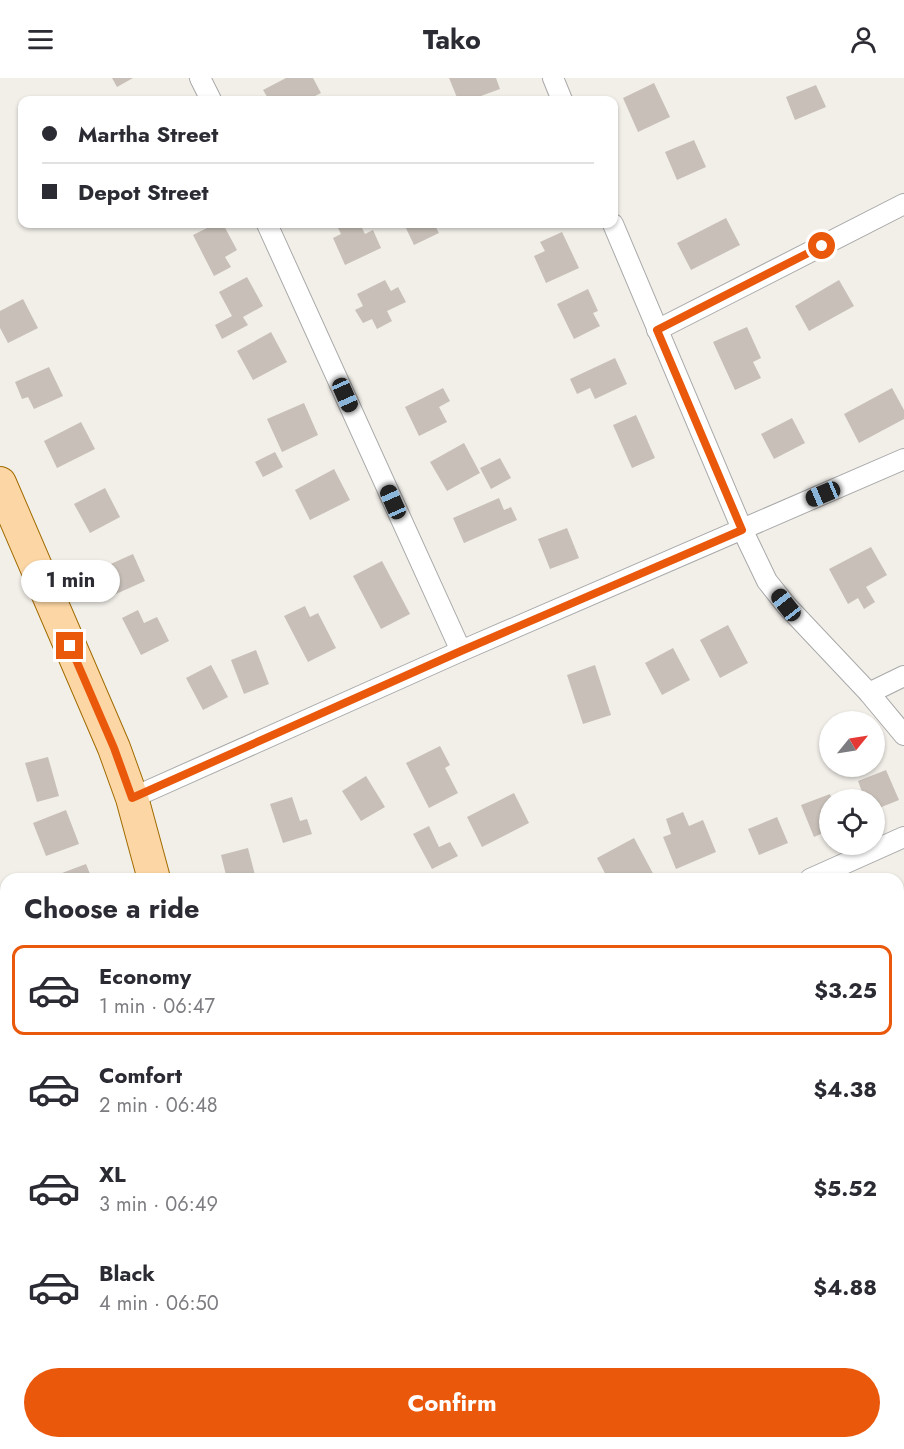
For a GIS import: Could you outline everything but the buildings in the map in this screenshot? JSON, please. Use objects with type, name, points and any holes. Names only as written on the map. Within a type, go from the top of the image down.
[{"type":"main road","points":[[0,483],[114,748],[132,798],[152,873]]},
{"type":"street","points":[[200,78],[209,96]]},
{"type":"street","points":[[552,78],[560,96]]},
{"type":"street","points":[[657,330],[904,204]]},
{"type":"street","points":[[269,228],[461,651]]},
{"type":"street","points":[[615,228],[742,530],[767,581],[904,735]]},
{"type":"street","points":[[132,798],[461,651],[904,459]]},
{"type":"street","points":[[869,693],[904,676]]},
{"type":"street","points":[[823,873],[904,837]]},
{"type":"route","points":[[70,646],[114,748],[132,798],[461,651],[742,530],[657,330],[822,246]]}]
